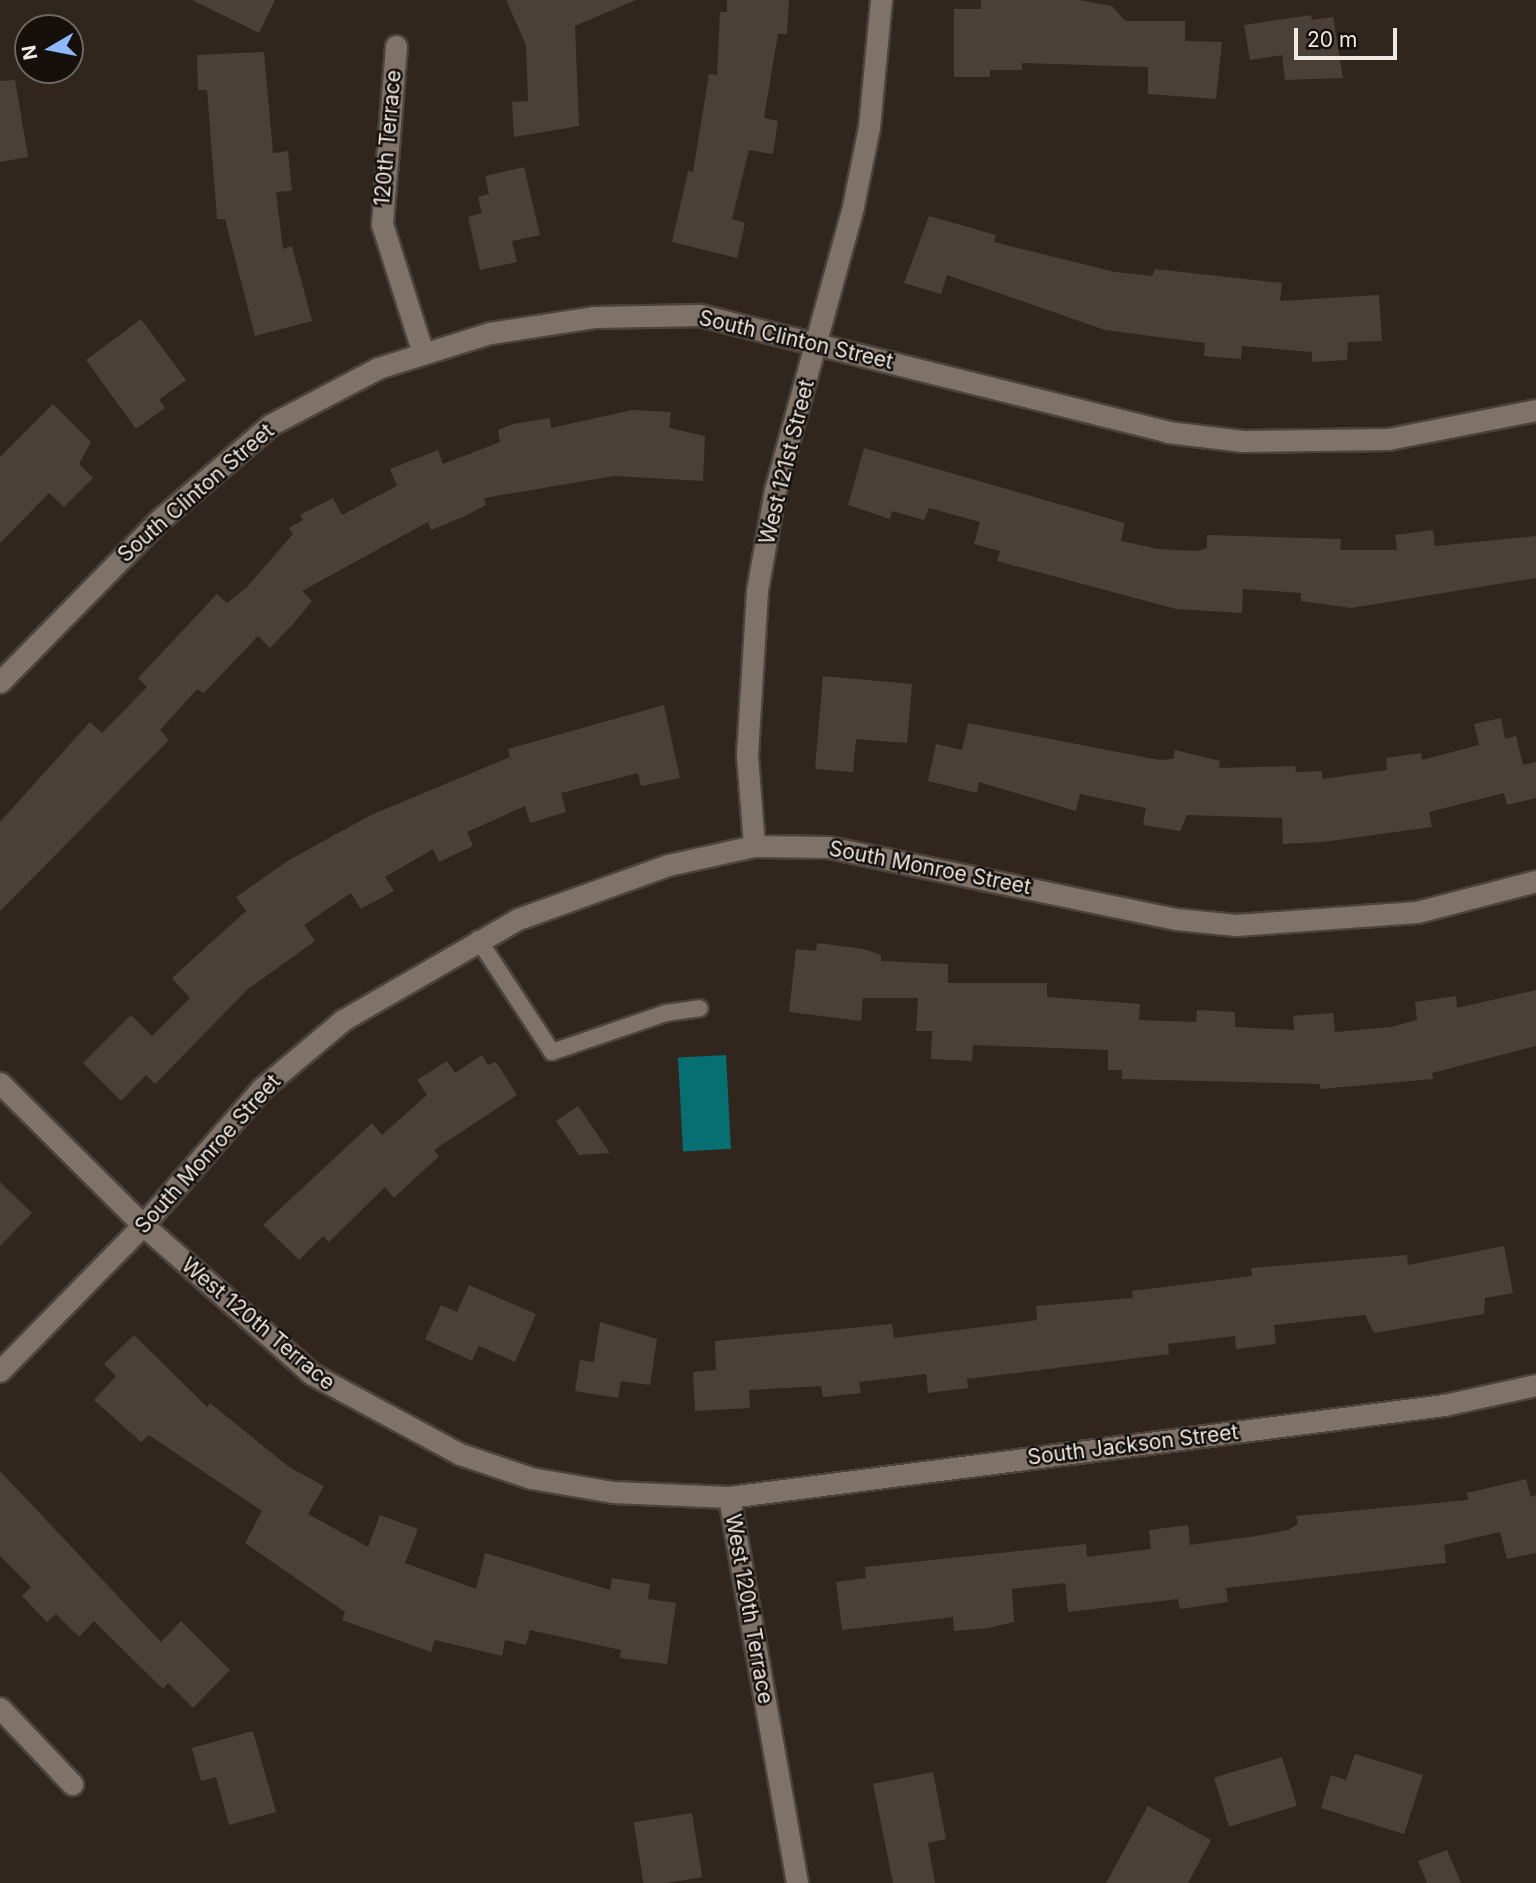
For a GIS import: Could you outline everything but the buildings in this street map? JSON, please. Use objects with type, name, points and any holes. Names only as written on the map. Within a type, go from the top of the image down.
[{"type":"street","name":"West 121st Street","points":[[754,846],[747,754],[749,649],[775,490],[818,344],[869,127],[881,0]]},
{"type":"street","name":"120th Terrace","points":[[396,46],[382,224],[422,350]]},
{"type":"street","name":"South Clinton Street","points":[[0,682],[157,522],[270,425],[422,350],[516,329],[648,314],[699,314],[1168,432],[1242,441],[1388,439],[1536,411]]},
{"type":"street","name":"South Monroe Street","points":[[0,1371],[143,1225],[262,1088],[353,1014],[478,939],[567,897],[754,846],[879,855],[1176,919],[1236,925],[1417,912],[1536,881]]},
{"type":"street","name":"West 120th Terrace","points":[[0,1083],[143,1225],[312,1374],[460,1454],[531,1478],[613,1492],[729,1497],[797,1883]]},
{"type":"street","name":"South Jackson Street","points":[[729,1497],[1430,1407],[1536,1385]]},
{"type":"street","points":[[0,1708],[72,1784]]},
{"type":"lane","points":[[478,939],[552,1052],[666,1013],[700,1008]]},
{"type":"water","points":[[726,1055],[731,1149],[683,1151],[678,1058]]}]
